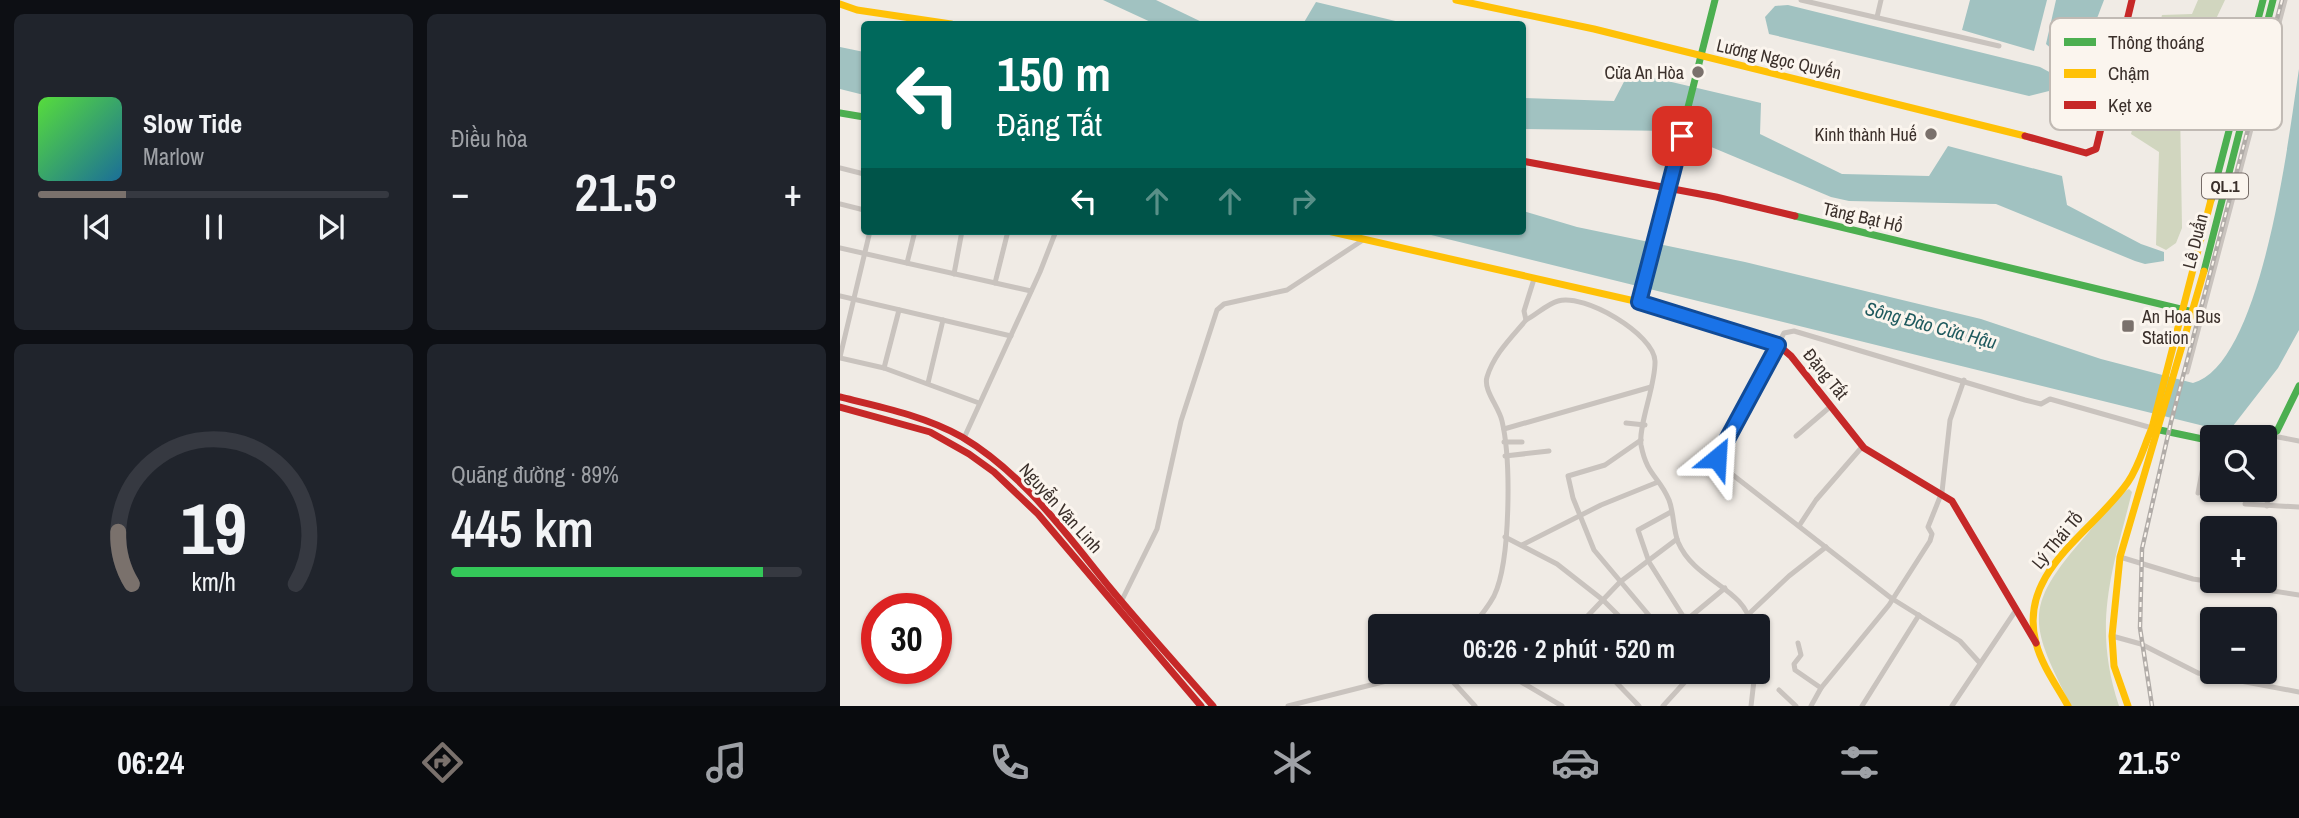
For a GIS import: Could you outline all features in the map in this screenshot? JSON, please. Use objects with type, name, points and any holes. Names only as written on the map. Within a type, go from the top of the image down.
[{"type":"main road","name":"Lương Ngọc Quyến","points":[[1456,0],[1594,29],[2092,152],[2096,149],[2101,130]]},
{"type":"main road","points":[[1639,302],[1715,0]]},
{"type":"main road","name":"Lương Ngọc Quyến","points":[[2128,18],[2132,0]]},
{"type":"main road","name":"Lê Duẩn","points":[[2259,18],[2263,0]]},
{"type":"main road","name":"Lê Duẩn","points":[[2267,18],[2273,0]]},
{"type":"main road","points":[[840,4],[934,21]]},
{"type":"main road","points":[[840,113],[861,116]]},
{"type":"main road","name":"Lê Duẩn","points":[[2140,488],[2182,310],[2234,130]]},
{"type":"main road","name":"Lê Duẩn","points":[[2128,482],[2156,427],[2176,372],[2193,313],[2235,130]]},
{"type":"main road","name":"Tăng Bạt Hổ","points":[[1526,162],[1669,187],[2193,313]]},
{"type":"main road","name":"Đặng Tất","points":[[1344,235],[1639,302],[1778,345],[1796,361],[1863,447],[1882,462],[1942,492],[1964,517],[2036,644]]},
{"type":"main road","points":[[2276,425],[2299,386]]},
{"type":"main road","name":"Nguyễn Văn Linh","points":[[840,397],[909,414],[964,438],[1012,473],[1213,706]]},
{"type":"main road","points":[[852,410],[854,400]]},
{"type":"main road","name":"Nguyễn Văn Linh","points":[[840,407],[906,424],[941,438],[974,457],[1006,481],[1052,529],[1119,613],[1201,706]]},
{"type":"main road","points":[[2156,427],[2200,438]]},
{"type":"main road","points":[[1006,481],[1012,473]]},
{"type":"main road","points":[[2128,482],[2140,488]]},
{"type":"main road","name":"Lý Thái Tổ","points":[[2068,706],[2036,644],[2032,621],[2034,603],[2043,580],[2128,482]]},
{"type":"main road","name":"QL.1","points":[[2128,706],[2114,666],[2112,636],[2120,557],[2140,488]]},
{"type":"street","points":[[1801,0],[1999,47]]},
{"type":"street","points":[[1877,17],[1881,0]]},
{"type":"street","points":[[2280,18],[2285,0]]},
{"type":"street","points":[[2187,372],[2251,130]]},
{"type":"street","points":[[840,168],[861,173]]},
{"type":"street","points":[[840,204],[861,208]]},
{"type":"street","points":[[869,235],[854,299],[844,326],[840,357],[884,368],[979,402]]},
{"type":"street","points":[[907,263],[914,235]]},
{"type":"street","points":[[954,274],[961,235]]},
{"type":"street","points":[[995,283],[1007,235]]},
{"type":"street","points":[[964,438],[1054,235]]},
{"type":"street","points":[[1119,613],[1121,602],[1157,529],[1181,421],[1217,310],[1236,301],[1287,290],[1363,240]]},
{"type":"street","points":[[840,248],[1031,291]]},
{"type":"street","points":[[1526,320],[1524,311],[1534,278]]},
{"type":"street","points":[[840,296],[1010,336]]},
{"type":"street","points":[[1483,614],[1495,594],[1505,537],[1504,429],[1498,404],[1487,390],[1486,379],[1504,344],[1526,320],[1558,301],[1575,300],[1598,306],[1639,338],[1656,358],[1640,440],[1647,468],[1670,502],[1677,539],[1693,567],[1725,588],[1749,612],[1826,547]]},
{"type":"street","points":[[884,368],[899,310]]},
{"type":"street","points":[[928,383],[943,320]]},
{"type":"street","points":[[1979,662],[1960,641],[1891,598],[1723,469],[1717,458],[1784,333],[1794,331],[2040,404],[2050,399],[2156,427]]},
{"type":"street","points":[[1811,706],[1821,688],[1889,605],[1930,541],[1932,534],[1928,527],[1942,492],[1950,420],[1964,380]]},
{"type":"street","points":[[1504,429],[1651,387]]},
{"type":"street","points":[[1797,436],[1831,405]]},
{"type":"street","points":[[1626,423],[1645,425]]},
{"type":"street","points":[[2277,438],[2299,441]]},
{"type":"street","points":[[1640,440],[1605,465],[1569,476],[1594,550],[1648,614]]},
{"type":"street","points":[[1504,442],[1522,442]]},
{"type":"street","points":[[1799,526],[1816,500],[1863,447]]},
{"type":"street","points":[[1505,456],[1549,451]]},
{"type":"street","points":[[1522,545],[1658,482]]},
{"type":"street","points":[[2198,494],[2200,485]]},
{"type":"street","points":[[2267,502],[2267,506]]},
{"type":"street","points":[[2245,504],[2299,507]]},
{"type":"street","points":[[1671,512],[1638,530],[1649,562],[1680,614]]},
{"type":"street","points":[[1505,537],[1557,564],[1617,614]]},
{"type":"street","points":[[1590,614],[1620,582],[1677,539]]},
{"type":"street","points":[[2120,557],[2193,579],[2299,596]]},
{"type":"street","points":[[1694,614],[1725,588]]},
{"type":"street","points":[[1952,706],[2015,610]]},
{"type":"street","points":[[1862,706],[1919,615]]},
{"type":"street","points":[[2112,636],[2141,644],[2198,673],[2299,692]]},
{"type":"street","points":[[1798,643],[1801,653],[1793,666],[1795,670],[1821,688]]},
{"type":"street","points":[[1287,706],[1374,684]]},
{"type":"street","points":[[1455,684],[1475,706]]},
{"type":"street","points":[[1524,684],[1562,706]]},
{"type":"street","points":[[1618,684],[1639,706]]},
{"type":"street","points":[[1663,706],[1683,684]]},
{"type":"street","points":[[1751,706],[1754,684]]},
{"type":"street","points":[[1779,690],[1796,706]]},
{"type":"green space","points":[[2198,0],[2225,0],[2216,18],[2161,18],[2162,15],[2192,14]]},
{"type":"green space","points":[[2132,130],[2180,130],[2182,228],[2176,243],[2166,250],[2156,245],[2159,152],[2131,134]]},
{"type":"green space","points":[[2129,489],[2132,492],[2112,573],[2106,623],[2111,677],[2119,706],[2071,706],[2046,654],[2040,633],[2039,615],[2043,598],[2067,558],[2112,503]]},
{"type":"water","points":[[1103,0],[1156,0],[1200,21],[1148,21]]},
{"type":"water","points":[[1970,0],[2047,0],[2034,51],[1962,30]]},
{"type":"water","points":[[2056,0],[2104,0],[2097,18],[2052,18]]},
{"type":"water","points":[[1316,2],[1395,21],[1305,21]]},
{"type":"water","points":[[1788,5],[2040,67],[2050,72],[2050,89],[2029,96],[1769,34],[1765,17],[1775,6]]},
{"type":"water","points":[[2050,26],[2050,48],[2046,44]]},
{"type":"water","points":[[840,47],[861,51],[861,94],[840,89]]},
{"type":"water","name":"Sông Đào Cửa Hậu","points":[[2299,69],[2299,330],[2278,368],[2234,425],[2200,425],[1431,235],[1526,235],[1526,212],[1577,227],[1745,262],[1981,319],[2101,359],[2193,383],[2217,367],[2238,335],[2255,292],[2280,192]]},
{"type":"water","points":[[1629,72],[1761,103],[1760,134],[1842,174],[1929,176],[1948,146],[2062,176],[2067,205],[2141,244],[2164,252],[2164,261],[2145,264],[2135,261],[1996,204],[1849,201],[1831,197],[1673,131],[1526,129],[1526,98],[1614,101]]},
{"type":"railway","points":[[2277,18],[2282,0]]},
{"type":"railway","points":[[2152,706],[2140,628],[2142,549],[2171,422],[2248,130]]},
{"type":"traffic: fast","points":[[1639,302],[1715,0]]},
{"type":"traffic: fast","points":[[2258,18],[2263,0]]},
{"type":"traffic: fast","points":[[2268,18],[2273,0]]},
{"type":"traffic: fast","points":[[840,113],[861,116]]},
{"type":"traffic: fast","points":[[2211,200],[2229,130]]},
{"type":"traffic: fast","points":[[2204,271],[2240,130]]},
{"type":"traffic: fast","points":[[1795,216],[2193,312]]},
{"type":"traffic: fast","points":[[2277,431],[2299,386]]},
{"type":"traffic: fast","points":[[2155,429],[2200,438]]},
{"type":"traffic: slow","points":[[1456,0],[1594,29],[2025,136]]},
{"type":"traffic: slow","points":[[840,4],[857,10],[931,21]]},
{"type":"traffic: slow","points":[[2068,706],[2046,668],[2036,643],[2033,618],[2037,595],[2062,555],[2113,501],[2138,463],[2152,428],[2211,200]]},
{"type":"traffic: slow","points":[[1346,235],[1639,302],[1746,335]]},
{"type":"traffic: slow","points":[[2128,706],[2114,666],[2112,636],[2120,557],[2204,271]]},
{"type":"traffic: jam","points":[[2128,18],[2132,0]]},
{"type":"traffic: jam","points":[[2025,136],[2086,153],[2096,149],[2101,130]]},
{"type":"traffic: jam","points":[[1526,162],[1716,197],[1795,216]]},
{"type":"traffic: jam","points":[[1746,335],[1778,345],[1791,356],[1864,448],[1952,501],[2036,643]]},
{"type":"traffic: jam","points":[[840,397],[933,423],[962,437],[1005,469],[1043,506],[1123,604],[1213,706]]},
{"type":"traffic: jam","points":[[840,407],[930,432],[994,472],[1038,514],[1201,706]]},
{"type":"place","name":"Cửa An Hòa","points":[[1698,72]]},
{"type":"place","name":"Kinh thành Huế","points":[[1931,134]]},
{"type":"place","name":"An Hoa Bus Station","points":[[2128,326]]},
{"type":"route","points":[[1682,136],[1639,302],[1778,345],[1717,458]]}]
